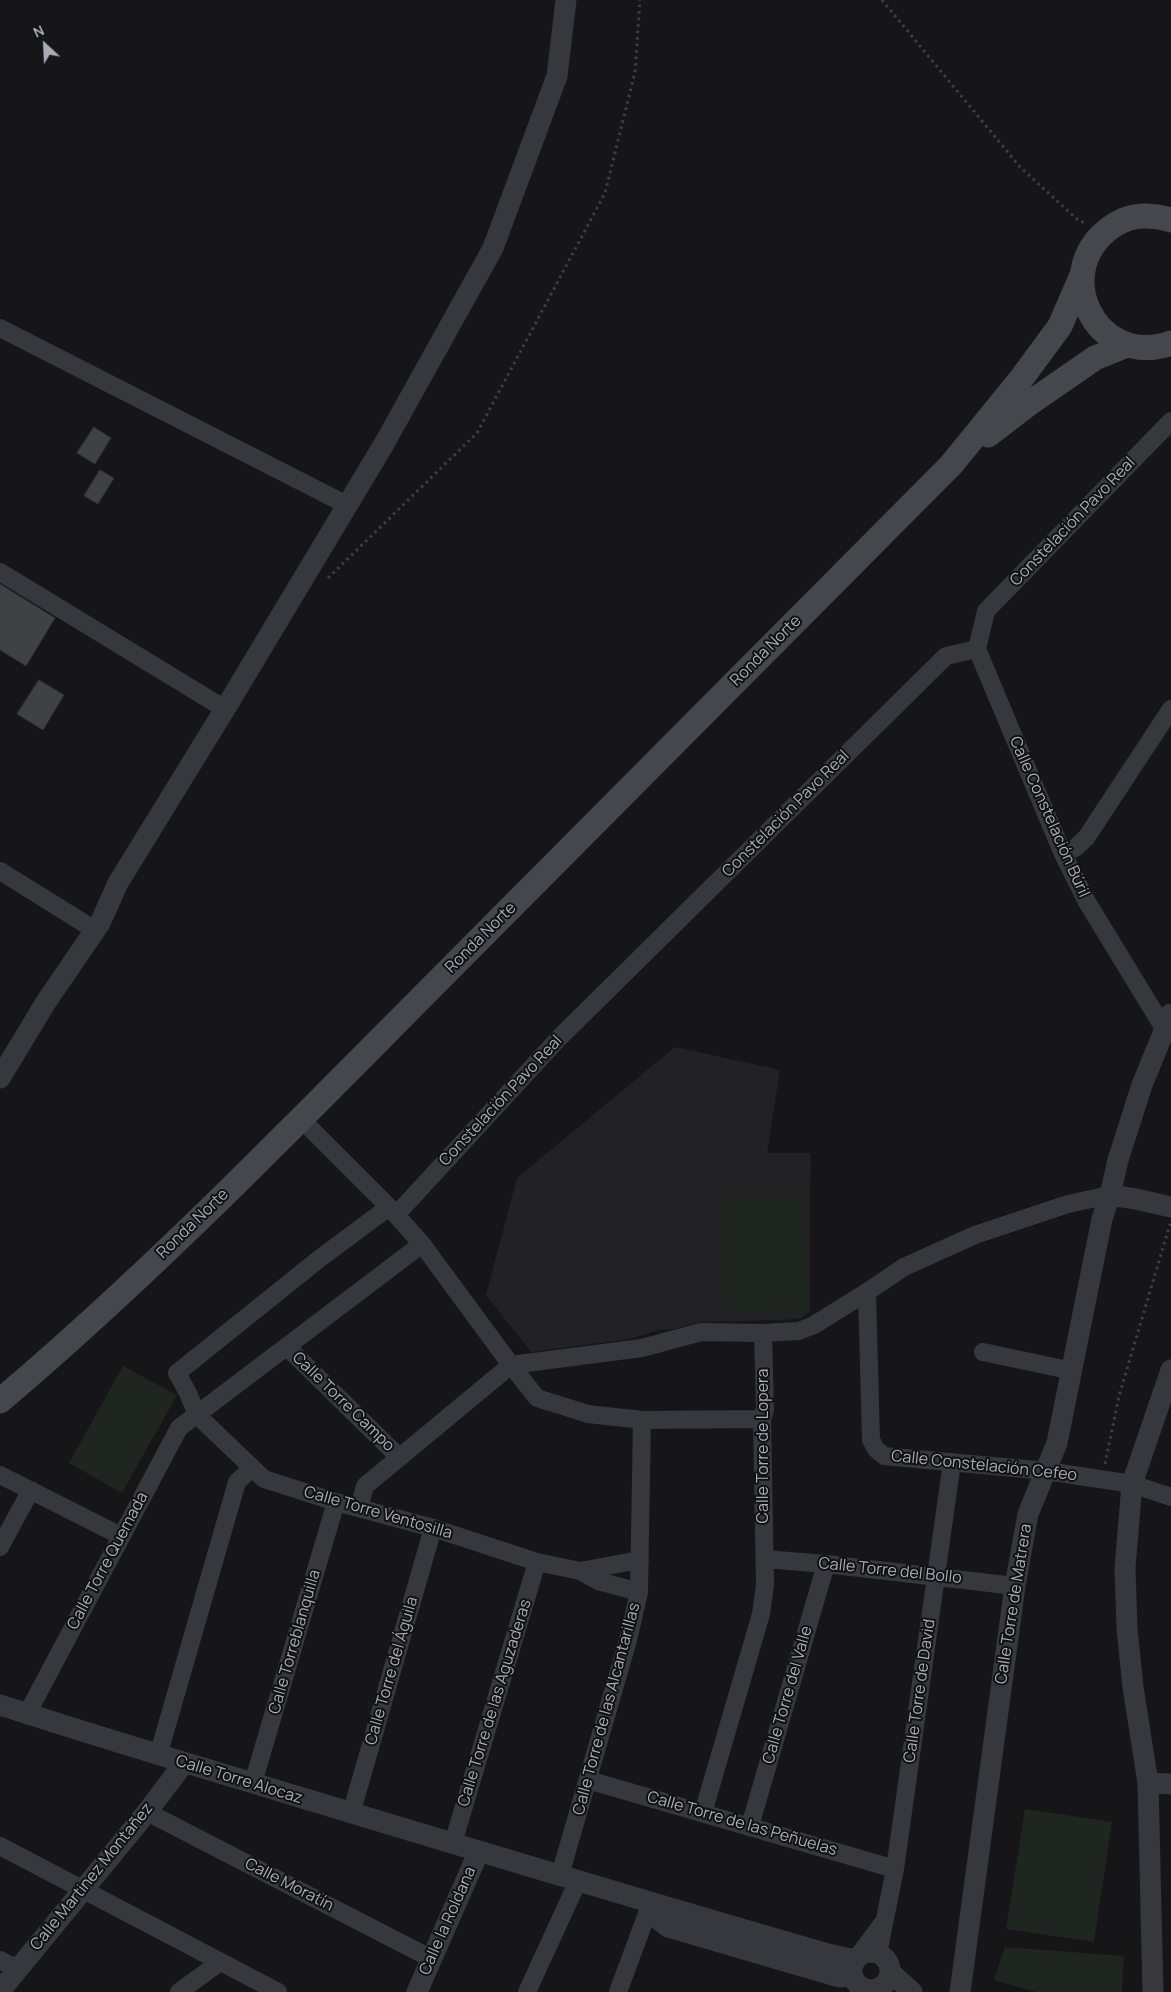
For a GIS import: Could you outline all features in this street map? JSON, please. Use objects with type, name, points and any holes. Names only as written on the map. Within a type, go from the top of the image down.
[{"type":"main road","name":"Ronda Norte","points":[[1168,217],[1135,217],[1122,220],[1105,231],[1092,246],[1084,265],[1082,293],[1088,310],[1097,325],[1111,337],[1127,345],[1144,348],[1161,347],[1171,343]]},
{"type":"main road","name":"Ronda Norte","points":[[0,1401],[152,1264],[301,1119],[951,465],[1021,379],[1060,326],[1082,275]]},
{"type":"main road","name":"Ronda Norte","points":[[951,465],[1027,405],[1095,358],[1127,345]]},
{"type":"street","points":[[0,1078],[46,1002],[95,930],[118,883],[384,444],[492,248],[557,76],[566,0]]},
{"type":"street","points":[[0,328],[347,505]]},
{"type":"street","name":"Constelación Pavo Real","points":[[392,1211],[559,1038],[946,656],[977,649],[986,611],[1171,421]]},
{"type":"street","points":[[0,572],[225,709]]},
{"type":"street","name":"Calle Constelación Búril","points":[[977,649],[1063,854],[1087,902],[1169,1027]]},
{"type":"street","points":[[1063,854],[1075,848],[1086,838],[1171,709]]},
{"type":"street","points":[[0,871],[95,930]]},
{"type":"street","name":"Calle Torre de Matrera","points":[[960,1992],[1015,1586],[1028,1514],[1057,1443],[1073,1371],[1102,1218],[1110,1195],[1118,1160],[1142,1086],[1169,1027]]},
{"type":"street","points":[[301,1119],[422,1244],[537,1398],[588,1414],[642,1420],[762,1419]]},
{"type":"street","points":[[359,1508],[364,1486],[511,1365],[642,1348],[701,1332],[763,1333],[799,1331],[814,1325],[868,1292],[904,1267],[975,1235],[1068,1204],[1110,1195],[1171,1207]]},
{"type":"street","points":[[197,1416],[188,1393],[177,1373],[319,1259],[392,1211]]},
{"type":"street","name":"Calle Torre Quemada","points":[[27,1714],[179,1428],[288,1348],[422,1244]]},
{"type":"street","name":"Calle Constelación Cefeo","points":[[868,1292],[871,1440],[876,1449],[884,1456],[1047,1471],[1132,1484],[1171,1497]]},
{"type":"street","name":"Calle Torre de Lopera","points":[[763,1333],[765,1409],[762,1419],[765,1559]]},
{"type":"street","name":"Calle Torre Campo","points":[[288,1348],[399,1457]]},
{"type":"street","points":[[983,1352],[1073,1371]]},
{"type":"street","points":[[1153,1992],[1148,1784],[1132,1687],[1127,1629],[1125,1568],[1132,1484],[1171,1370]]},
{"type":"street","name":"Calle Torre Ventosilla","points":[[197,1416],[264,1479],[336,1502],[433,1528],[537,1562],[580,1571],[598,1581],[639,1592]]},
{"type":"street","name":"Calle Torre de las Alcantarillas","points":[[527,1992],[569,1878],[588,1780],[628,1640],[639,1592],[642,1420]]},
{"type":"street","name":"Calle Torre de David","points":[[861,1961],[885,1920],[895,1869],[952,1462]]},
{"type":"street","points":[[158,1756],[237,1482],[252,1468]]},
{"type":"street","points":[[0,1475],[120,1536]]},
{"type":"street","points":[[0,1547],[31,1490]]},
{"type":"street","name":"Calle Torreblanquilla","points":[[253,1783],[336,1502]]},
{"type":"street","name":"Calle Torre del Águila","points":[[351,1814],[433,1528]]},
{"type":"street","points":[[703,1813],[761,1614],[765,1585],[765,1559]]},
{"type":"street","name":"Calle Torre del Bollo","points":[[765,1559],[826,1564],[1015,1586]]},
{"type":"street","name":"Calle Torre Ventosilla","points":[[580,1571],[640,1560]]},
{"type":"street","name":"Calle Torre de las Aguzaderas","points":[[453,1844],[537,1562]]},
{"type":"street","name":"Calle Torre del Valle","points":[[750,1826],[826,1564]]},
{"type":"street","name":"Calle Torre Alocaz","points":[[0,1705],[158,1756],[651,1903]]},
{"type":"street","name":"Calle Martinez Montañez","points":[[0,1991],[8,1965],[83,1890],[147,1812],[184,1763]]},
{"type":"street","name":"Calle Torre de las Peñuelas","points":[[588,1780],[895,1869]]},
{"type":"street","points":[[1148,1784],[1171,1784]]},
{"type":"street","name":"Calle Moratín","points":[[147,1812],[432,1959]]},
{"type":"street","points":[[0,1846],[278,1992]]},
{"type":"street","name":"Calle la Roldana","points":[[417,1992],[479,1851]]},
{"type":"street","points":[[651,1903],[659,1920],[668,1927],[840,1977],[861,1961],[887,1959],[880,1987]]},
{"type":"street","points":[[618,1992],[651,1903]]},
{"type":"street","points":[[861,1961],[859,1986],[912,1992]]},
{"type":"street","points":[[179,1992],[220,1962]]},
{"type":"path","points":[[321,584],[477,433],[605,192],[636,72],[640,0]]},
{"type":"path","points":[[882,0],[1020,167],[1079,221],[1105,231]]},
{"type":"path","points":[[1102,1479],[1119,1396],[1171,1219]]},
{"type":"shaded area","points":[[675,1047],[780,1070],[767,1153],[811,1153],[810,1311],[801,1318],[699,1322],[674,1329],[658,1330],[630,1339],[531,1352],[486,1295],[517,1178]]},
{"type":"shaded area","points":[[804,1196],[806,1312],[725,1314],[723,1198]]},
{"type":"shaded area","points":[[123,1366],[177,1395],[122,1493],[69,1463]]},
{"type":"shaded area","points":[[1025,1809],[1112,1822],[1094,1942],[1006,1929]]},
{"type":"shaded area","points":[[1005,1947],[1124,1956],[1122,1992],[1036,1992],[994,1980]]},
{"type":"building","points":[[94,427],[111,438],[95,464],[77,453]]},
{"type":"building","points":[[100,470],[114,478],[98,504],[84,496]]},
{"type":"building","points":[[0,584],[55,618],[26,666],[0,650]]},
{"type":"building","points":[[39,680],[64,695],[43,730],[17,714]]}]
